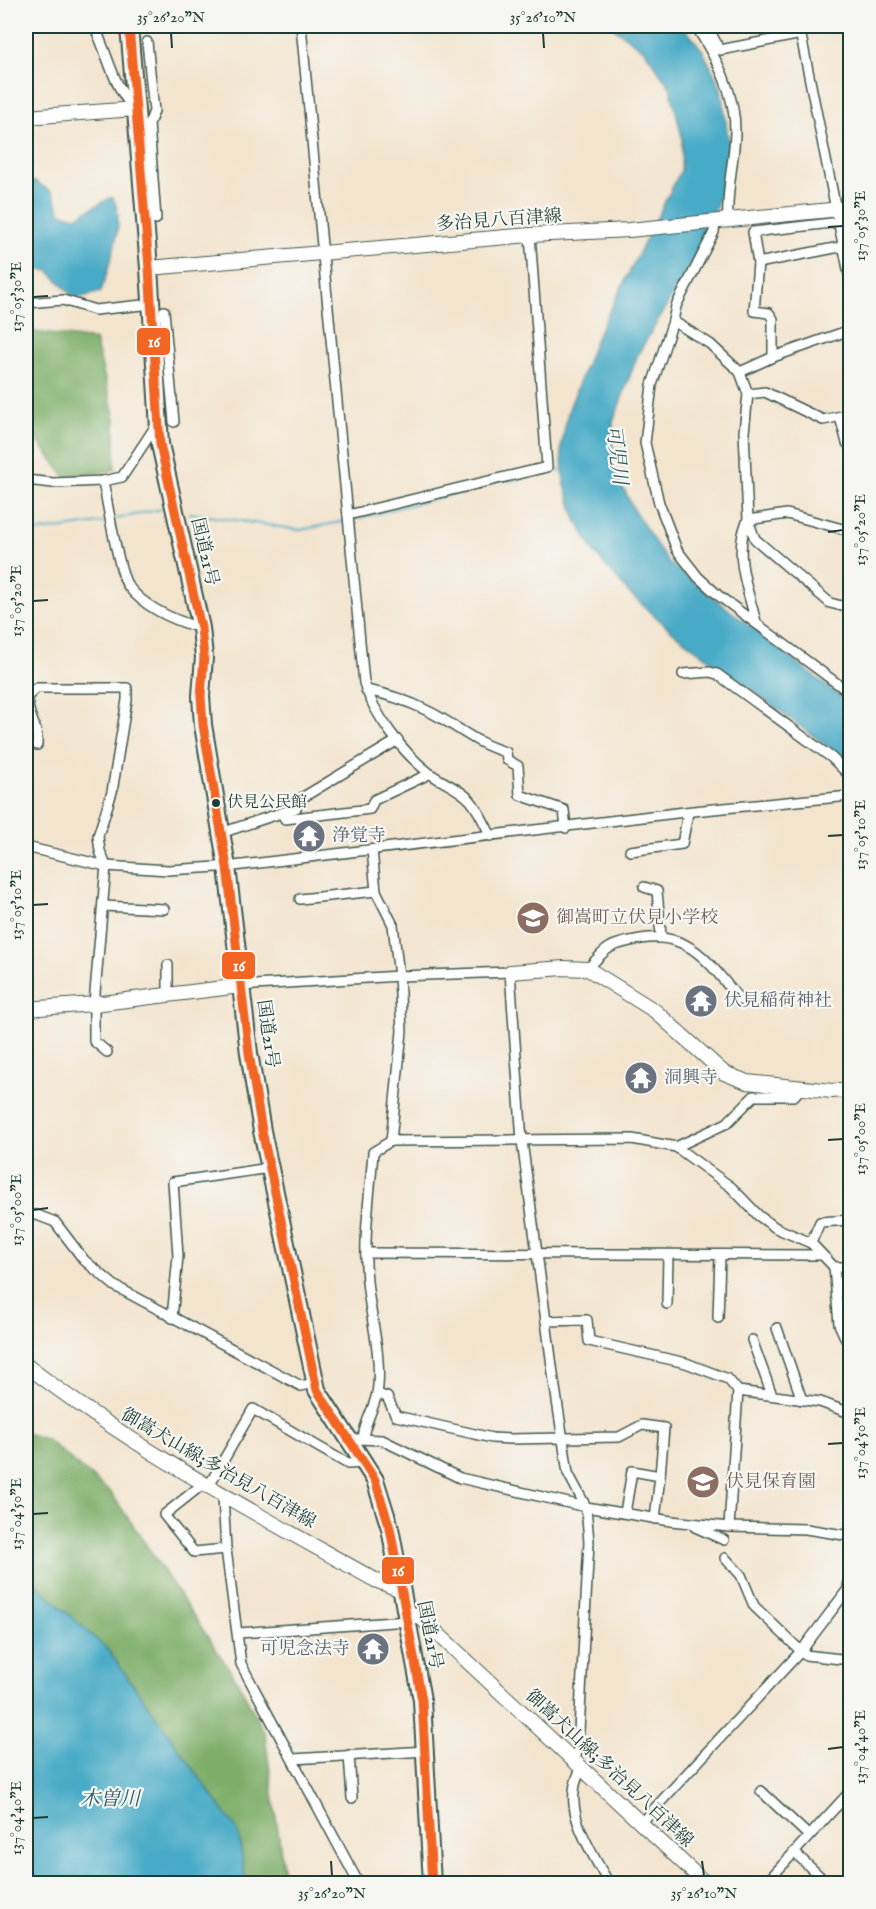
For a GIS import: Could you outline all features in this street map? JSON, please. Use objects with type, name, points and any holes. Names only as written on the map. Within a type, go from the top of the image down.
[{"type":"highway","name":"国道21号","points":[[129,26],[149,268],[158,307],[166,422],[164,467],[201,628],[204,657],[201,696],[203,725],[227,867],[240,986],[258,1109],[315,1383],[327,1409],[356,1439],[364,1463],[381,1494],[422,1700],[426,1751],[427,1830],[432,1884]]},
{"type":"main road","points":[[26,117],[135,109]]},
{"type":"main road","name":"多治見八百津線","points":[[149,268],[530,235],[629,230],[843,213]]},
{"type":"main road","points":[[510,972],[564,968],[588,969],[655,1011],[724,1073],[747,1082],[850,1089]]},
{"type":"main road","points":[[26,1009],[94,1004],[240,986]]},
{"type":"main road","name":"御嵩犬山線;多治見八百津線","points":[[26,1365],[96,1417],[223,1497],[375,1580],[401,1590]]},
{"type":"main road","name":"御嵩犬山線;多治見八百津線","points":[[406,1616],[421,1618],[706,1884]]},
{"type":"street","points":[[94,26],[112,64],[120,90],[135,109]]},
{"type":"street","points":[[301,26],[366,690],[370,700],[398,740],[429,774],[453,786],[468,798],[491,836]]},
{"type":"street","points":[[696,26],[718,62],[733,108],[735,133],[721,221],[676,306],[652,385],[645,443],[668,533],[686,563],[719,596],[850,693]]},
{"type":"street","points":[[707,26],[720,50],[800,30],[843,213],[850,279]]},
{"type":"street","points":[[147,42],[154,111],[149,124],[156,219]]},
{"type":"street","points":[[773,357],[773,319],[770,313],[754,311],[758,263],[753,232],[843,213]]},
{"type":"street","points":[[348,515],[547,467],[530,235]]},
{"type":"street","points":[[758,263],[845,246]]},
{"type":"street","points":[[26,303],[63,300],[95,310],[158,307]]},
{"type":"street","points":[[673,321],[710,344],[740,372],[748,394],[744,432],[748,520],[756,540],[830,603],[850,608]]},
{"type":"street","points":[[740,372],[773,357],[850,330]]},
{"type":"street","points":[[748,394],[765,392],[823,420],[850,414]]},
{"type":"street","points":[[840,417],[847,444],[850,445]]},
{"type":"street","points":[[26,480],[53,483],[103,481],[122,477],[166,422]]},
{"type":"street","points":[[103,481],[128,586],[151,606],[169,616],[201,628]]},
{"type":"street","points":[[748,520],[787,514],[850,531]]},
{"type":"street","points":[[748,520],[740,535],[744,572],[756,622]]},
{"type":"street","points":[[683,674],[710,672],[717,674],[832,758],[850,776]]},
{"type":"street","points":[[37,746],[38,736],[27,716],[26,698],[36,688],[127,688],[128,700],[112,792],[98,836],[100,851],[106,866],[94,1004],[94,1041],[106,1052]]},
{"type":"street","points":[[366,690],[391,695],[429,712],[491,748],[506,752],[507,760],[518,766],[520,795],[564,810],[566,828]]},
{"type":"street","points":[[221,834],[296,808],[295,802],[398,740]]},
{"type":"street","points":[[282,813],[285,819],[370,809],[374,800],[429,774]]},
{"type":"street","points":[[26,847],[106,866],[168,870],[227,867],[850,796]]},
{"type":"street","points":[[630,851],[682,844],[688,813]]},
{"type":"street","points":[[372,850],[376,891],[393,925],[399,976],[402,1031],[391,1141]]},
{"type":"street","points":[[644,887],[657,891],[661,936]]},
{"type":"street","points":[[300,899],[376,891]]},
{"type":"street","points":[[103,906],[164,909]]},
{"type":"street","points":[[588,969],[603,950],[611,944],[661,936],[690,946],[711,965],[740,1000]]},
{"type":"street","points":[[168,965],[168,995]]},
{"type":"street","points":[[240,986],[510,972],[522,1141],[562,1437],[568,1473],[586,1507],[589,1542],[575,1816],[609,1884]]},
{"type":"street","points":[[676,1148],[728,1123],[754,1096],[794,1096],[802,1087]]},
{"type":"street","points":[[850,1267],[834,1267],[811,1244],[776,1228],[759,1216],[732,1188],[676,1148],[632,1139],[391,1141],[373,1152],[367,1279],[375,1335],[377,1394],[376,1404],[356,1439],[382,1440],[460,1478],[586,1507],[687,1523],[729,1527],[806,1528],[850,1536]]},
{"type":"street","points":[[172,1318],[178,1256],[173,1182],[270,1168]]},
{"type":"street","points":[[26,1215],[37,1215],[55,1222],[84,1260],[115,1286],[301,1386],[315,1383]]},
{"type":"street","points":[[811,1244],[820,1222],[850,1220]]},
{"type":"street","points":[[367,1253],[820,1255]]},
{"type":"street","points":[[667,1304],[668,1255]]},
{"type":"street","points":[[718,1318],[720,1256]]},
{"type":"street","points":[[834,1267],[840,1324],[850,1348]]},
{"type":"street","points":[[546,1321],[587,1320],[589,1341],[686,1363],[728,1379],[738,1391],[820,1402],[850,1413]]},
{"type":"street","points":[[777,1328],[802,1400]]},
{"type":"street","points":[[752,1340],[772,1395]]},
{"type":"street","points":[[729,1527],[738,1391]]},
{"type":"street","points":[[377,1394],[387,1397],[396,1416],[492,1438],[619,1437],[642,1425],[664,1428],[655,1519]]},
{"type":"street","points":[[226,1549],[194,1552],[164,1515],[205,1486],[253,1409],[348,1464],[364,1463]]},
{"type":"street","points":[[625,1513],[632,1471],[660,1476]]},
{"type":"street","points":[[223,1497],[226,1549],[241,1664],[359,1884]]},
{"type":"street","points":[[687,1523],[724,1540]]},
{"type":"street","points":[[725,1558],[741,1575],[754,1606],[809,1657],[850,1660]]},
{"type":"street","points":[[641,1822],[802,1650],[848,1588],[850,1573]]},
{"type":"street","points":[[237,1633],[406,1616]]},
{"type":"street","points":[[293,1759],[426,1751]]},
{"type":"street","points":[[349,1755],[352,1798]]},
{"type":"street","points":[[761,1791],[809,1836]]},
{"type":"street","points":[[765,1884],[847,1795],[850,1798]]},
{"type":"street","points":[[794,1852],[828,1884]]},
{"type":"green space","points":[[26,331],[95,340],[115,418],[115,470],[65,477],[37,440],[26,444]]},
{"type":"green space","points":[[26,1433],[46,1439],[112,1494],[238,1682],[265,1734],[285,1883],[246,1883],[238,1831],[108,1650],[26,1575]]},
{"type":"water","points":[[611,26],[683,26],[703,51],[721,88],[729,143],[724,180],[707,237],[638,354],[613,422],[612,464],[635,512],[668,562],[850,704],[850,763],[674,633],[630,594],[594,552],[576,520],[564,482],[561,448],[568,412],[596,338],[681,170],[682,137],[670,87],[645,51]]},
{"type":"water","points":[[34,181],[52,192],[61,213],[76,217],[112,197],[118,218],[117,230],[112,257],[101,292],[75,299],[49,271],[33,269],[26,260],[26,184]]},
{"type":"water","name":"木曽川","points":[[26,1575],[108,1650],[238,1831],[246,1883],[26,1883]]},
{"type":"waterway","points":[[509,481],[565,469]]},
{"type":"waterway","points":[[351,520],[453,494]]},
{"type":"waterway","points":[[116,519],[161,509]]},
{"type":"waterway","points":[[189,513],[300,530],[346,521]]},
{"type":"waterway","points":[[26,533],[106,522]]},
{"type":"transit line","name":"16","points":[[129,26],[149,268],[160,444],[201,628],[204,657],[201,696],[203,725],[227,867],[249,1053],[262,1131],[317,1390],[375,1480],[390,1528],[422,1700],[432,1884]]},
{"type":"place","name":"伏見公民館","points":[[216,803]]},
{"type":"place","name":"浄覚寺","points":[[309,836]]},
{"type":"place","name":"御嵩町立伏見小学校","points":[[533,918]]},
{"type":"place","name":"伏見稲荷神社","points":[[701,1001]]},
{"type":"place","name":"洞興寺","points":[[641,1078]]},
{"type":"place","name":"伏見保育園","points":[[703,1482]]},
{"type":"place","name":"可児念法寺","points":[[373,1649]]},
{"type":"water label","name":"可児川","points":[[616,455]]}]
